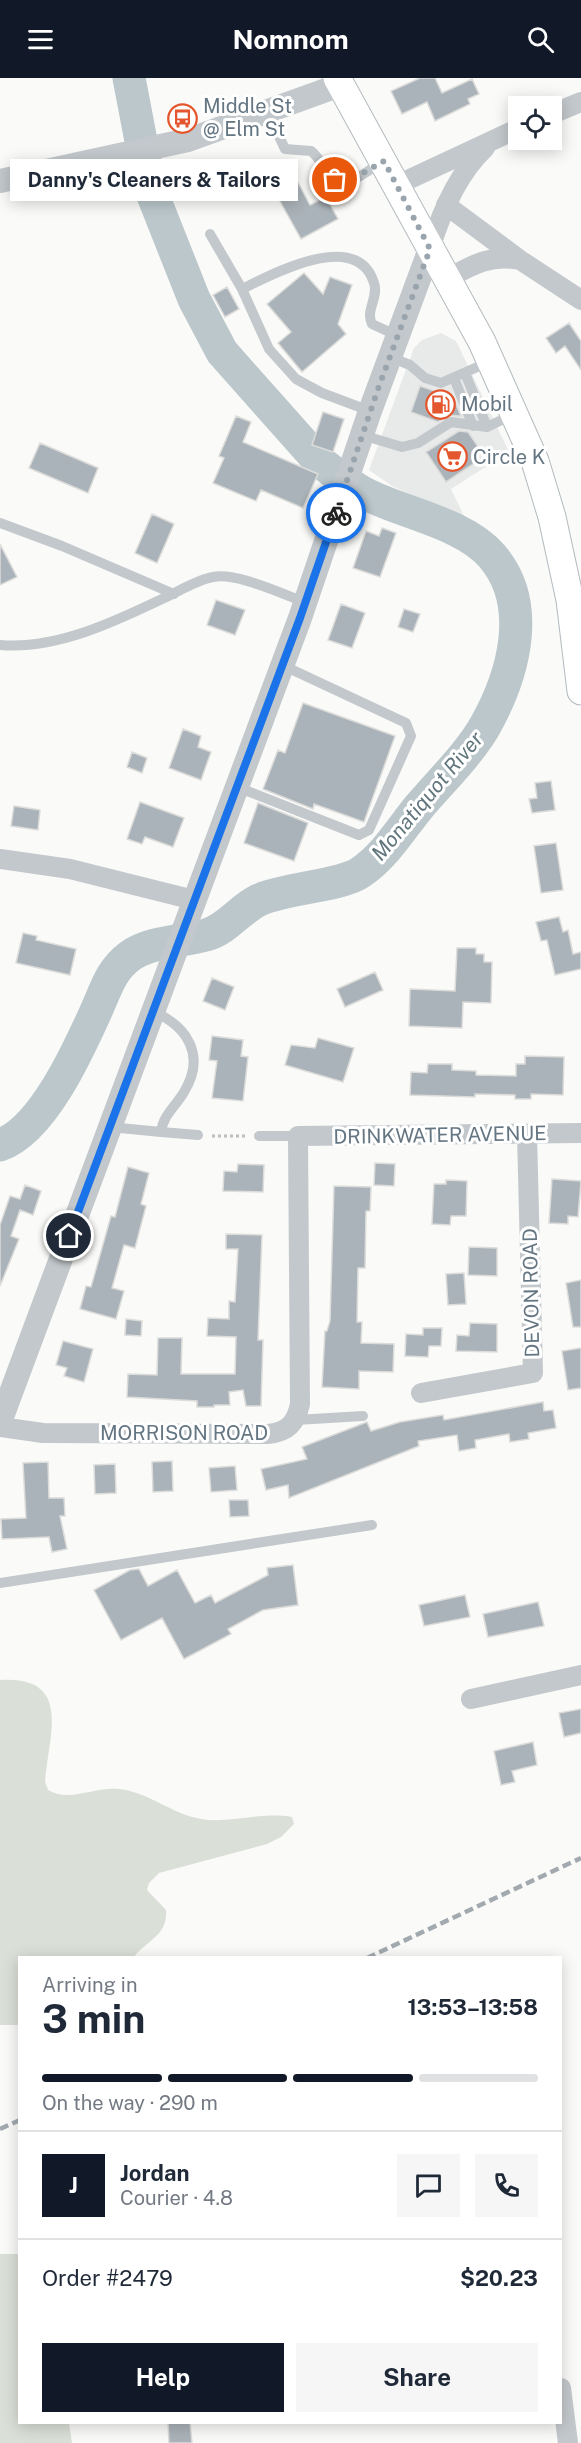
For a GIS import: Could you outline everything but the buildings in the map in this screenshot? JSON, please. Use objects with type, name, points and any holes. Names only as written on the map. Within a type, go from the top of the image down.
[{"type":"main road","points":[[338,81],[397,185],[491,361],[516,413],[542,480],[557,538],[570,600],[581,691]]},
{"type":"street","points":[[0,181],[120,156],[212,133],[268,113],[338,81]]},
{"type":"street","points":[[562,110],[581,102]]},
{"type":"street","points":[[397,185],[508,133]]},
{"type":"street","points":[[0,1425],[109,1126],[282,665],[370,411],[446,205],[472,162],[496,138]]},
{"type":"street","points":[[446,205],[520,260],[581,300]]},
{"type":"street","points":[[447,279],[481,261],[500,257],[520,260]]},
{"type":"street","points":[[0,860],[70,869],[171,892],[194,900]]},
{"type":"street","name":"DRINKWATER AVENUE","points":[[298,1136],[581,1133]]},
{"type":"street","name":"DEVON ROAD","points":[[421,1394],[533,1374],[527,1134]]},
{"type":"street","name":"MORRISON ROAD","points":[[0,1425],[43,1433],[268,1434],[285,1431],[296,1420],[300,1404],[298,1136]]},
{"type":"street","points":[[471,1699],[581,1675]]},
{"type":"street","points":[[562,2396],[568,2443]]},
{"type":"lane","points":[[268,113],[285,149],[311,151],[332,177],[339,182],[348,182],[384,161]]},
{"type":"lane","points":[[210,234],[242,289],[269,349],[296,379],[322,393],[370,411]]},
{"type":"lane","points":[[242,289],[301,263],[330,257],[344,257],[359,264],[374,283],[374,295],[369,312],[372,324],[425,378],[441,382],[465,374],[491,361]]},
{"type":"lane","points":[[465,374],[487,427]]},
{"type":"lane","points":[[454,378],[473,426]]},
{"type":"lane","points":[[362,435],[402,447],[418,442],[451,422],[461,421],[473,426],[487,427],[516,413]]},
{"type":"lane","points":[[0,523],[62,546],[174,594]]},
{"type":"lane","points":[[0,645],[35,645],[75,634],[213,577],[231,577],[305,602]]},
{"type":"lane","points":[[237,787],[359,835],[363,834],[369,830],[411,736],[406,723],[282,665]]},
{"type":"lane","points":[[152,1011],[177,1024],[193,1048],[190,1082],[164,1119],[161,1132]]},
{"type":"lane","points":[[109,1126],[198,1135]]},
{"type":"lane","points":[[259,1136],[298,1136]]},
{"type":"lane","points":[[296,1420],[363,1416]]},
{"type":"lane","points":[[0,1583],[372,1525]]},
{"type":"path","points":[[198,1135],[259,1136]]},
{"type":"shaded area","name":"Mobil","points":[[441,333],[456,341],[509,452],[451,489],[466,520],[392,486],[369,470],[414,348],[422,340]]},
{"type":"shaded area","points":[[0,1680],[23,1681],[39,1688],[48,1698],[52,1728],[45,1782],[48,1790],[56,1794],[73,1795],[119,1789],[140,1794],[180,1813],[201,1819],[224,1820],[269,1815],[292,1817],[294,1824],[281,1837],[267,1844],[159,1873],[149,1883],[147,1890],[166,1910],[164,1926],[156,1937],[135,1956],[18,1956],[18,2025],[0,2025]]},
{"type":"shaded area","points":[[0,2254],[18,2254],[18,2424],[69,2424],[72,2443],[0,2443]]},
{"type":"waterway","name":"Monatiquot River","points":[[0,1145],[16,1136],[45,1106],[70,1066],[110,980],[123,961],[147,947],[213,932],[259,900],[352,877],[377,859],[462,758],[485,726],[504,685],[515,641],[516,618],[513,596],[505,575],[492,556],[466,535],[379,500],[340,477],[317,459],[222,352],[194,299],[150,188],[129,78]]},
{"type":"railway","points":[[371,1956],[581,1858]]},
{"type":"railway","points":[[0,2129],[18,2121]]},
{"type":"way so far","points":[[335,180],[348,182],[384,161],[430,249],[378,389],[336,513]]},
{"type":"place","name":"Middle St @ Elm St","points":[[182,118]]},
{"type":"place","name":"Danny's Cleaners & Tailors","points":[[335,180]]},
{"type":"place","name":"Mobil","points":[[440,404]]},
{"type":"place","name":"Circle K","points":[[452,457]]},
{"type":"route","points":[[69,1236],[300,618],[336,513]]}]
